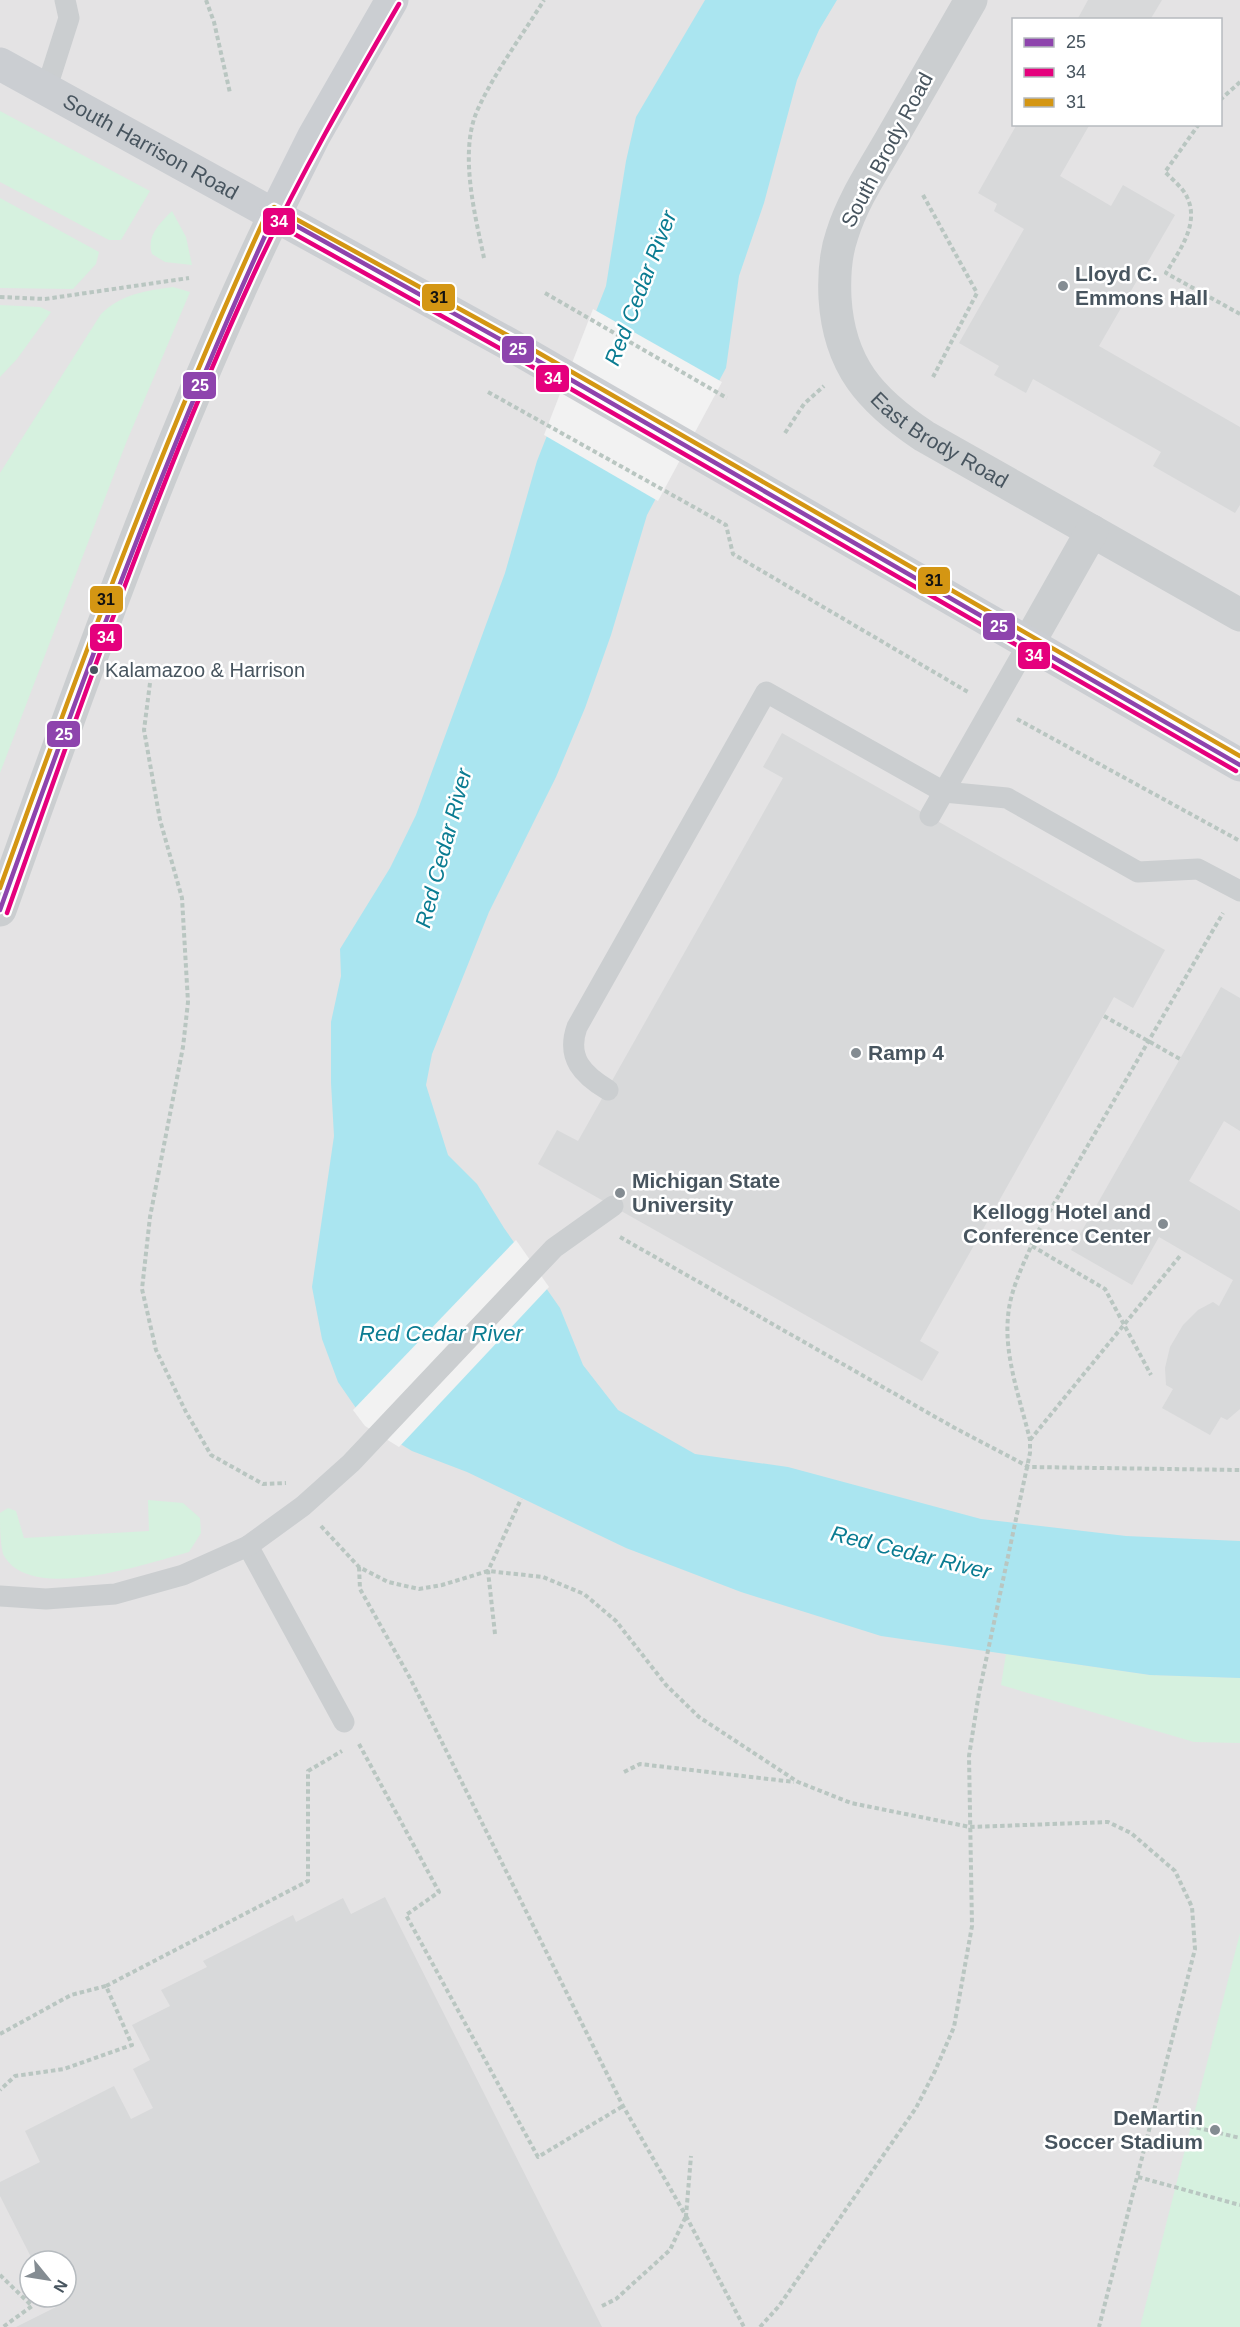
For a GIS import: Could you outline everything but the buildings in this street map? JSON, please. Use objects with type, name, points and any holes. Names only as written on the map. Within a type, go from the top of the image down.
[{"type":"street","points":[[0,910],[64,725],[234,299],[314,136],[392,0]]},
{"type":"street","name":"South Brody Road","points":[[836,309],[834,275],[842,235],[858,198],[971,0]]},
{"type":"street","name":"South Harrison Road","points":[[0,63],[514,347],[1240,765]]},
{"type":"street","name":"East Brody Road","points":[[836,309],[841,339],[854,370],[870,392],[893,415],[924,436],[1240,615]]},
{"type":"street","points":[[1028,644],[1092,531]]},
{"type":"lane","points":[[47,87],[69,18],[64,0]]},
{"type":"lane","points":[[930,816],[1028,644]]},
{"type":"lane","points":[[608,1090],[589,1079],[580,1070],[572,1039],[576,1027],[766,692],[944,792],[1007,798],[1138,872],[1198,869],[1238,890]]},
{"type":"lane","points":[[0,1596],[46,1599],[115,1594],[183,1575],[248,1546],[303,1506],[351,1463],[554,1248],[590,1220],[613,1206]]},
{"type":"lane","points":[[248,1546],[344,1722]]},
{"type":"path","points":[[206,0],[214,22],[230,93]]},
{"type":"path","points":[[484,258],[471,194],[469,154],[476,113],[544,0]]},
{"type":"path","points":[[1222,99],[1240,82]]},
{"type":"path","points":[[1198,126],[1165,172],[1187,197],[1192,219],[1185,241],[1166,273],[1240,314]]},
{"type":"path","points":[[923,195],[977,293],[933,377]]},
{"type":"path","points":[[0,297],[45,299],[189,278]]},
{"type":"path","points":[[545,293],[727,398]]},
{"type":"path","points":[[785,433],[804,404],[827,384]]},
{"type":"path","points":[[488,392],[670,496],[726,525],[733,554],[993,706],[1240,841]]},
{"type":"path","points":[[150,682],[144,730],[160,820],[182,898],[188,1002],[183,1047],[150,1217],[142,1289],[156,1350],[186,1412],[211,1455]]},
{"type":"path","points":[[760,2327],[779,2306],[915,2108],[935,2071],[954,2027],[972,1926],[969,1756],[979,1693],[1029,1467],[1030,1440],[1009,1347],[1008,1316],[1019,1275],[1037,1233],[1238,890]]},
{"type":"path","points":[[1104,1016],[1180,1059]]},
{"type":"path","points":[[590,1220],[953,1427],[1029,1467],[1240,1470]]},
{"type":"path","points":[[1032,1246],[1105,1289],[1151,1375]]},
{"type":"path","points":[[1030,1440],[1180,1256]]},
{"type":"path","points":[[495,1634],[488,1571],[521,1499]]},
{"type":"path","points":[[744,2327],[686,2216],[623,2106],[410,1678],[360,1589],[359,1567],[388,1582],[419,1589],[442,1585],[488,1571],[543,1576],[584,1594],[616,1621],[666,1685],[699,1717],[798,1782],[852,1803],[970,1827],[1108,1822],[1131,1833],[1175,1870],[1192,1907],[1195,1949],[1099,2327]]},
{"type":"path","points":[[0,2034],[70,1995],[106,1986],[308,1881],[308,1772],[324,1760],[358,1743],[439,1892],[406,1915],[538,2157],[623,2106]]},
{"type":"path","points":[[624,1772],[640,1764],[798,1782]]},
{"type":"path","points":[[0,2090],[15,2076],[64,2068],[132,2045],[106,1986]]},
{"type":"path","points":[[1153,2117],[1240,2138]]},
{"type":"path","points":[[602,2306],[616,2299],[670,2250],[686,2216],[691,2156]]},
{"type":"path","points":[[1137,2177],[1240,2205]]},
{"type":"path","points":[[0,2275],[32,2306],[3,2327]]},
{"type":"shaded area","name":"Michigan State University","points":[[0,0],[1240,0],[1240,2327],[0,2327]]},
{"type":"green space","points":[[0,111],[150,191],[121,240],[109,240],[0,182]]},
{"type":"green space","points":[[0,198],[99,252],[96,264],[73,289],[0,288]]},
{"type":"green space","points":[[172,211],[186,237],[192,265],[165,262],[152,254],[153,236],[159,225]]},
{"type":"green space","points":[[173,287],[190,292],[126,443],[0,773],[0,473],[101,314],[125,298],[143,292]]},
{"type":"green space","points":[[0,305],[40,307],[51,312],[17,359],[0,377]]},
{"type":"green space","points":[[148,1500],[183,1503],[200,1518],[201,1533],[189,1552],[119,1571],[62,1579],[37,1577],[17,1569],[3,1554],[0,1513],[8,1508],[16,1511],[24,1538],[149,1531]]},
{"type":"green space","points":[[1006,1654],[1149,1675],[1240,1678],[1240,1743],[1194,1742],[1001,1685]]},
{"type":"green space","name":"DeMartin Soccer Stadium","points":[[1240,1933],[1240,2327],[1140,2327]]},
{"type":"water","name":"Red Cedar River","points":[[705,0],[837,0],[819,30],[797,80],[764,203],[739,276],[726,368],[647,515],[611,635],[585,708],[556,777],[489,912],[432,1054],[426,1085],[448,1155],[477,1184],[504,1228],[560,1308],[583,1365],[618,1410],[695,1454],[788,1467],[981,1519],[1126,1536],[1240,1541],[1240,1678],[1150,1675],[881,1636],[741,1592],[626,1548],[467,1472],[412,1451],[367,1424],[338,1382],[322,1339],[312,1287],[334,1136],[331,1022],[341,976],[340,949],[390,868],[416,815],[505,573],[537,461],[606,286],[626,161],[636,117]]},
{"type":"pier","points":[[593,309],[722,382],[658,501],[544,435]]},
{"type":"pier","points":[[516,1240],[549,1287],[399,1447],[365,1426],[353,1410]]},
{"type":"transit line","name":"34","points":[[7,913],[124,587],[222,346],[257,267],[307,167],[399,4]]},
{"type":"transit line","name":"31","points":[[0,888],[126,546],[231,294],[268,211],[274,207],[518,341],[1240,756]]},
{"type":"transit line","name":"25","points":[[275,214],[514,347],[1240,765]]},
{"type":"transit line","name":"25","points":[[0,910],[96,646],[164,472],[236,299],[275,214]]},
{"type":"transit line","name":"34","points":[[271,221],[510,354],[1236,771]]},
{"type":"place","name":"Lloyd C. Emmons Hall","points":[[1063,286]]},
{"type":"place","name":"Kalamazoo & Harrison","points":[[94,670]]},
{"type":"place","name":"Ramp 4","points":[[856,1053]]},
{"type":"place","name":"Michigan State University","points":[[620,1193]]},
{"type":"place","name":"Kellogg Hotel and Conference Center","points":[[1163,1224]]},
{"type":"place","name":"DeMartin Soccer Stadium","points":[[1215,2130]]}]
